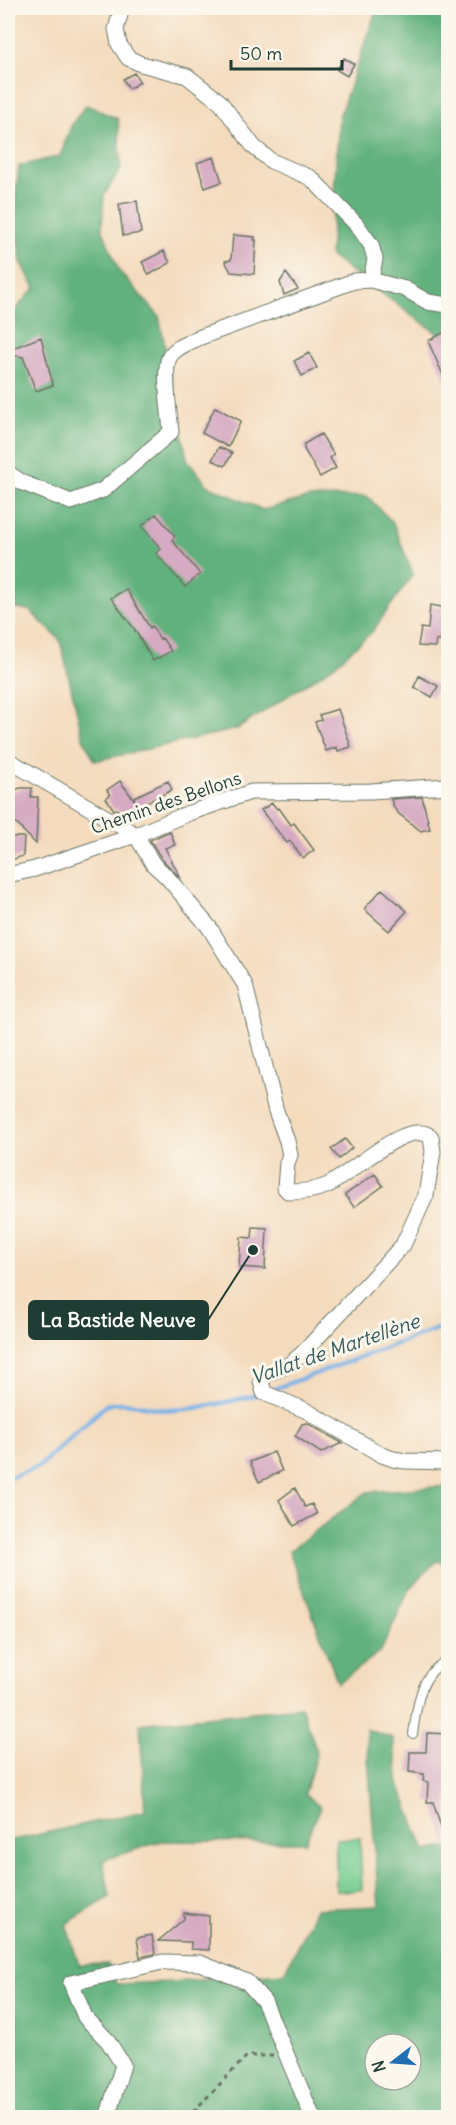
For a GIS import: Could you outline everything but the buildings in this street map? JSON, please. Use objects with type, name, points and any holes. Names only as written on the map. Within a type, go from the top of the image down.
[{"type":"street","points":[[122,8],[116,29],[119,45],[128,58],[141,64],[186,76],[220,102],[254,147],[271,161],[310,178],[357,225],[371,244],[375,259],[371,280]]},
{"type":"street","points":[[8,473],[23,483],[71,502],[103,490],[171,432],[167,373],[169,357],[178,348],[198,338],[354,281],[371,280],[405,289],[428,302],[448,305]]},
{"type":"street","points":[[8,760],[136,835],[153,864],[167,877],[209,927],[245,985],[276,1111],[290,1155],[285,1188],[289,1191],[307,1192],[324,1187],[336,1181],[387,1144],[406,1135],[418,1131],[431,1137],[433,1144],[426,1196],[403,1245],[303,1353],[290,1364],[267,1374],[261,1381],[264,1393],[269,1397],[305,1410],[382,1455],[405,1461],[448,1462]]},
{"type":"street","name":"Chemin des Bellons","points":[[8,875],[35,869],[136,835],[189,813],[251,792],[371,791],[448,786]]},
{"type":"street","points":[[106,2118],[123,2065],[108,2041],[85,2017],[71,1983],[162,1962],[200,1963],[248,1982],[264,2001],[313,2118]]},
{"type":"lane","points":[[413,1734],[421,1690],[431,1672],[448,1660]]},
{"type":"path","points":[[187,2118],[247,2056],[269,2055],[290,2060]]},
{"type":"green space","points":[[377,8],[448,8],[448,341],[330,256],[339,117]]},
{"type":"green space","points":[[86,105],[118,119],[121,169],[104,195],[102,228],[119,271],[159,316],[187,459],[207,485],[263,510],[308,498],[367,496],[393,523],[413,574],[372,632],[334,666],[237,729],[95,761],[83,738],[60,640],[29,610],[8,607],[8,315],[35,288],[21,262],[14,212],[19,166],[60,156],[72,124]]},
{"type":"green space","points":[[448,1486],[448,1563],[436,1561],[409,1590],[381,1651],[338,1683],[289,1551],[367,1492]]},
{"type":"green space","points":[[301,1707],[317,1751],[305,1794],[320,1807],[305,1842],[162,1841],[103,1860],[110,1897],[66,1924],[79,1965],[108,1964],[116,1984],[284,1973],[316,1909],[379,1906],[366,1729],[393,1738],[399,1784],[425,1851],[448,1847],[448,2117],[8,2117],[8,1841],[145,1811],[140,1724]]},
{"type":"green space","points":[[360,1838],[362,1890],[336,1891],[336,1839]]},
{"type":"waterway","name":"Vallat de Martellène","points":[[271,1390],[448,1325]]},
{"type":"waterway","name":"Vallat de Martellène","points":[[8,1478],[38,1467],[106,1405],[124,1403],[174,1410],[229,1402],[261,1394]]},
{"type":"place","name":"La Bastide Neuve","points":[[253,1250]]}]
